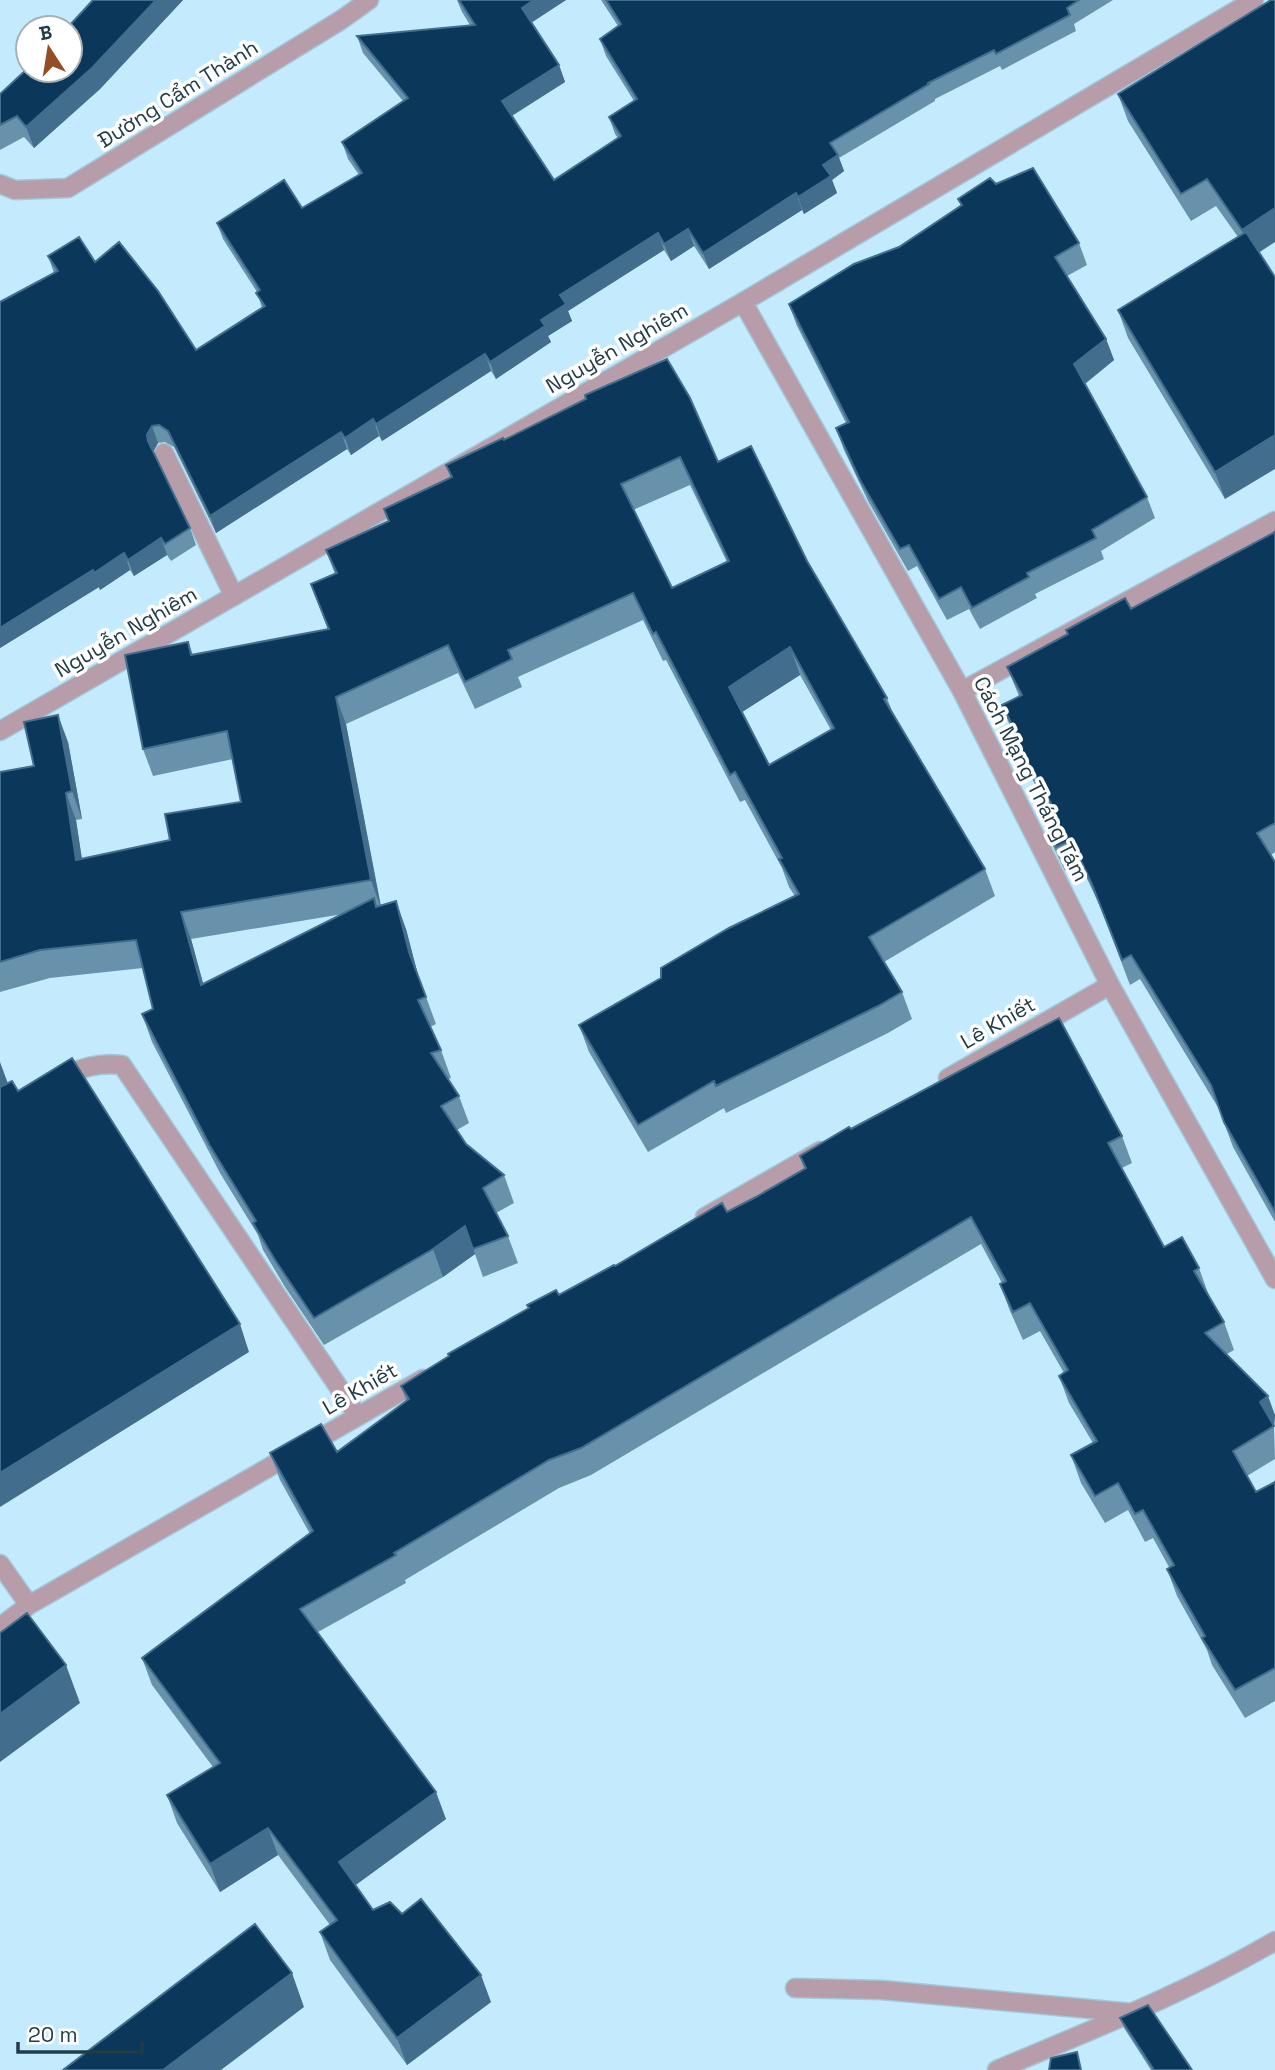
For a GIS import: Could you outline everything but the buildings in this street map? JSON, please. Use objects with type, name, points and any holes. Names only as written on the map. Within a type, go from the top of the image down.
[{"type":"street","name":"Đường Cẩm Thành","points":[[0,184],[15,190],[68,188],[341,20],[369,0]]},
{"type":"street","name":"Nguyễn Nghiêm","points":[[0,732],[743,302],[1254,0]]},
{"type":"street","name":"Cách Mạng Tháng Tám","points":[[743,302],[962,691],[1110,985],[1275,1279]]},
{"type":"street","points":[[164,453],[234,596]]},
{"type":"street","points":[[962,691],[1275,521]]},
{"type":"street","name":"Lê Khiết","points":[[928,1090],[1110,985]]},
{"type":"street","points":[[47,1083],[90,1065],[122,1065],[358,1416]]},
{"type":"street","points":[[685,1228],[831,1145]]},
{"type":"street","name":"Lê Khiết","points":[[0,1627],[29,1605],[443,1367]]},
{"type":"street","points":[[0,1564],[29,1605]]},
{"type":"street","points":[[997,2070],[1133,2013],[1247,1958],[1275,1941]]},
{"type":"street","points":[[795,1988],[882,1990],[1133,2013]]}]
